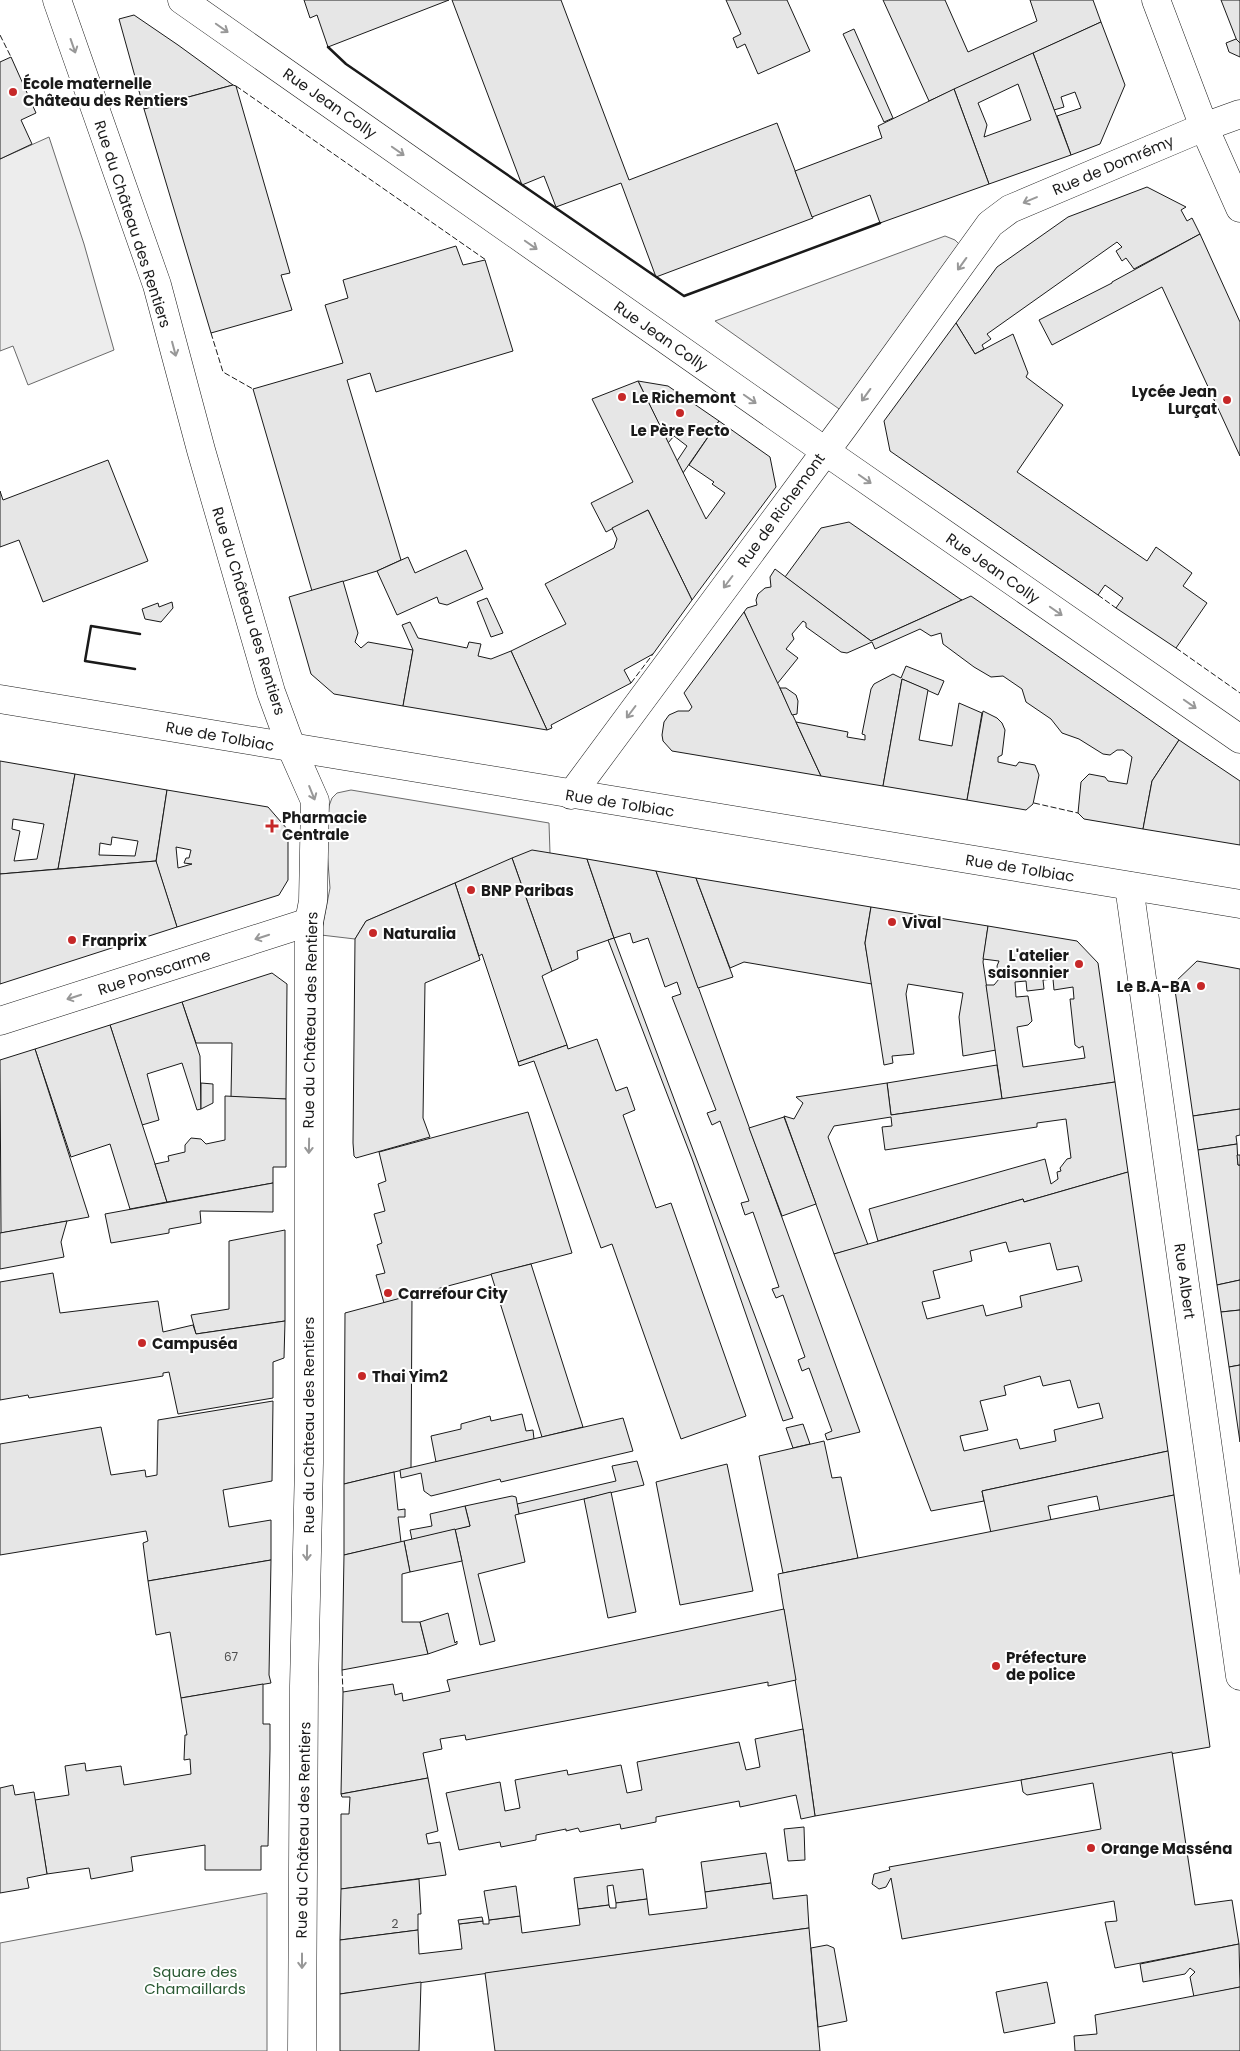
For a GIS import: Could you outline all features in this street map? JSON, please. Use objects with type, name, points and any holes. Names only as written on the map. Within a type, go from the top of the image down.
[{"type":"street","name":"Rue du Château des Rentiers","points":[[57,0],[157,286],[268,683],[292,749],[315,801],[313,901],[309,922],[308,1464],[304,1686],[302,2051]]},
{"type":"street","name":"Rue Jean Colly","points":[[182,0],[825,451],[1240,739]]},
{"type":"street","points":[[1156,0],[1204,127],[1240,208]]},
{"type":"street","name":"Rue de Domrémy","points":[[990,224],[1010,209],[1204,127],[1240,114]]},
{"type":"street","name":"Rue de Richemont","points":[[571,795],[990,224]]},
{"type":"street","name":"Rue de Tolbiac","points":[[0,700],[1240,904]]},
{"type":"street","name":"Rue Albert","points":[[1129,886],[1240,1676]]},
{"type":"street","name":"Rue Ponscarme","points":[[0,1021],[309,922]]},
{"type":"shaded area","points":[[49,137],[84,244],[114,350],[28,385],[13,346],[0,351],[0,159]]},
{"type":"shaded area","points":[[945,236],[955,240],[960,245],[842,411],[715,321]]},
{"type":"shaded area","points":[[351,790],[549,823],[550,853],[485,870],[366,921],[355,939],[321,935],[330,888],[326,838],[329,806],[332,798],[337,793]]},
{"type":"shaded area","name":"Square des Chamaillards","points":[[267,1893],[267,2051],[0,2051],[0,1943]]},
{"type":"building","points":[[304,0],[449,0],[328,47],[317,15],[310,18]]},
{"type":"building","points":[[452,0],[561,0],[629,180],[777,123],[813,218],[656,277],[621,183],[556,207],[544,176],[522,185]]},
{"type":"building","points":[[726,0],[787,0],[810,51],[758,74],[745,44],[737,48],[733,38],[741,34]]},
{"type":"building","points":[[883,0],[945,0],[968,52],[1037,21],[1030,0],[1093,0],[1101,22],[929,101]]},
{"type":"building","points":[[1221,0],[1240,0],[1240,43],[1237,41]]},
{"type":"building","points":[[134,15],[233,85],[144,109],[119,19]]},
{"type":"building","points":[[1101,22],[1125,85],[1100,144],[1071,155],[1057,116],[1081,108],[1075,92],[1061,97],[1064,107],[1054,110],[1033,53]]},
{"type":"building","points":[[854,29],[893,118],[884,122],[843,34]]},
{"type":"building","points":[[1236,39],[1240,43],[1240,57],[1229,52],[1226,43]]},
{"type":"building","points":[[1033,53],[1071,155],[989,184],[954,89]],"holes":[[[1018,84],[1031,120],[984,137],[987,125],[978,103]]]},
{"type":"building","name":"École maternelle Château des Rentiers","points":[[11,57],[36,113],[21,120],[32,144],[0,159],[0,62]]},
{"type":"building","points":[[233,85],[236,86],[290,273],[281,275],[292,310],[211,333],[144,109]]},
{"type":"building","points":[[954,89],[989,184],[880,223],[870,195],[812,217],[795,171],[882,138],[878,126]]},
{"type":"building","points":[[1147,187],[1186,207],[1181,210],[1187,221],[1192,218],[1200,234],[1134,269],[1126,258],[1122,261],[1116,251],[1122,247],[1117,242],[987,334],[991,339],[982,345],[984,349],[975,354],[956,323],[997,267],[1068,217]]},
{"type":"building","name":"Lycée Jean Lurçat","points":[[1200,234],[1240,322],[1240,456],[1162,287],[1052,345],[1039,320],[1112,283]]},
{"type":"building","points":[[456,246],[463,265],[485,260],[513,351],[376,392],[370,373],[347,380],[401,560],[377,571],[312,591],[253,389],[343,363],[325,305],[348,298],[343,280]]},
{"type":"building","points":[[956,323],[975,354],[1013,334],[1028,373],[1026,377],[1063,405],[1017,472],[1147,561],[1156,547],[1192,573],[1183,586],[1207,603],[1176,648],[1116,608],[1123,598],[1105,585],[1098,595],[890,451],[884,421]]},
{"type":"building","points":[[638,381],[668,386],[719,421],[683,473],[677,461],[687,446],[674,436],[668,443]]},
{"type":"building","points":[[638,381],[706,519],[725,493],[712,484],[714,482],[689,465],[719,421],[770,457],[776,487],[692,600],[648,510],[606,532],[591,503],[633,482],[592,399]]},
{"type":"building","points":[[108,460],[148,561],[43,602],[19,540],[0,547],[0,491],[3,500]]},
{"type":"building","points":[[648,510],[692,600],[653,654],[624,670],[631,683],[551,725],[552,728],[547,730],[511,651],[566,624],[545,584],[614,548],[617,539],[612,528]]},
{"type":"building","points":[[849,522],[962,600],[871,641],[785,577],[821,528]]},
{"type":"building","points":[[466,550],[483,589],[447,605],[439,603],[437,597],[397,615],[377,571],[408,557],[415,573]]},
{"type":"building","points":[[775,569],[871,641],[971,596],[1179,740],[1152,781],[1143,829],[1084,819],[1078,813],[1081,782],[1089,774],[1105,777],[1108,781],[1127,784],[1132,757],[1123,750],[1117,750],[1110,755],[1103,754],[1079,739],[1062,733],[1051,719],[1026,702],[1022,689],[1003,676],[991,677],[974,667],[943,644],[941,633],[931,636],[920,629],[875,649],[872,642],[847,653],[841,652],[806,627],[806,623],[803,621],[792,634],[794,639],[786,649],[798,658],[777,684],[744,612],[747,608],[757,605],[758,594],[765,588],[771,587],[770,577]]},
{"type":"building","points":[[343,581],[358,633],[355,642],[361,648],[368,642],[413,650],[403,706],[334,694],[311,674],[289,597]]},
{"type":"building","points":[[487,598],[503,633],[491,637],[477,602]]},
{"type":"building","points":[[172,602],[173,608],[161,622],[145,619],[142,609],[158,603],[159,607]]},
{"type":"building","points":[[744,612],[821,776],[672,751],[663,741],[664,722],[669,715],[678,711],[689,711],[692,707],[684,693]]},
{"type":"building","points":[[410,622],[418,638],[467,648],[469,642],[481,644],[478,656],[491,659],[511,651],[547,730],[403,706],[413,650],[402,625]]},
{"type":"building","points":[[906,666],[944,681],[938,695],[902,679],[883,786],[821,776],[796,722],[848,732],[847,737],[865,740],[865,735],[862,734],[871,689],[874,684],[893,674],[901,678]]},
{"type":"building","points":[[902,679],[928,690],[919,740],[952,746],[959,703],[982,713],[967,800],[883,786]]},
{"type":"building","points":[[780,688],[786,688],[796,695],[798,701],[797,714],[792,715]]},
{"type":"building","points":[[983,711],[997,718],[1005,730],[1002,755],[998,757],[998,762],[1016,766],[1019,762],[1035,765],[1039,775],[1033,804],[1026,810],[967,800]]},
{"type":"building","points":[[1179,740],[1240,781],[1240,845],[1143,829],[1152,781]]},
{"type":"building","points":[[0,761],[75,774],[58,869],[0,874]],"holes":[[[13,819],[44,824],[37,859],[14,861],[20,831],[12,829]]]},
{"type":"building","points":[[75,774],[167,790],[156,861],[58,869]],"holes":[[[112,837],[138,841],[135,856],[99,855],[100,843],[111,845]]]},
{"type":"building","points":[[167,790],[268,807],[288,830],[288,880],[279,895],[177,927],[156,862]],"holes":[[[176,847],[191,850],[189,858],[186,858],[184,863],[192,864],[178,868]]]},
{"type":"building","points":[[532,850],[587,859],[614,938],[577,951],[578,959],[552,971],[512,858]]},
{"type":"building","points":[[512,858],[552,971],[542,976],[567,1045],[518,1062],[482,954],[479,956],[455,883]]},
{"type":"building","points":[[587,859],[656,871],[860,1432],[827,1440],[825,1434],[832,1431],[809,1368],[802,1371],[798,1360],[805,1357],[783,1295],[776,1298],[772,1289],[779,1287],[753,1212],[745,1215],[741,1203],[749,1201],[720,1121],[712,1125],[707,1113],[716,1110],[672,997],[681,994],[677,982],[665,987],[648,938],[633,943],[630,933],[614,938]]},
{"type":"building","points":[[156,861],[177,927],[0,984],[0,874]]},
{"type":"building","points":[[656,871],[696,878],[733,977],[698,988]]},
{"type":"building","points":[[696,878],[871,907],[865,943],[872,984],[744,962],[730,968]]},
{"type":"building","points":[[455,883],[480,960],[425,983],[423,1118],[430,1137],[356,1158],[354,1156],[353,1143],[355,939],[366,921]]},
{"type":"building","points":[[871,907],[988,926],[983,962],[996,1050],[963,1056],[959,1017],[963,993],[908,984],[906,994],[914,1054],[892,1056],[893,1063],[884,1065],[865,943]]},
{"type":"building","points":[[988,926],[1077,941],[1098,963],[1115,1082],[1002,1099],[986,985],[994,985],[999,979],[997,966],[999,961],[983,959]],"holes":[[[1053,979],[1054,990],[1073,987],[1074,999],[1070,999],[1075,1045],[1079,1048],[1083,1046],[1085,1058],[1023,1067],[1017,1027],[1028,1025],[1032,1021],[1028,996],[1016,997],[1015,982],[1026,981],[1027,991],[1044,989],[1043,980]]]},
{"type":"building","points":[[614,938],[793,1418],[783,1421],[692,1159],[608,940]]},
{"type":"building","points":[[1197,961],[1240,969],[1240,1109],[1193,1116],[1174,983]]},
{"type":"building","points":[[272,973],[287,984],[286,1099],[231,1097],[232,1043],[196,1043],[182,1002]]},
{"type":"building","points":[[182,1002],[200,1056],[201,1109],[197,1110],[182,1063],[147,1074],[159,1120],[142,1125],[110,1025]]},
{"type":"building","points":[[110,1025],[167,1202],[130,1209],[110,1144],[71,1157],[35,1049]]},
{"type":"building","points":[[597,1039],[616,1091],[627,1087],[635,1110],[623,1115],[656,1208],[671,1203],[746,1416],[681,1439],[612,1244],[601,1248],[534,1061],[519,1066],[518,1062],[567,1045],[568,1049]]},
{"type":"building","points":[[35,1049],[89,1217],[1,1233],[0,1060]]},
{"type":"building","points":[[997,1065],[1002,1099],[891,1115],[887,1083]]},
{"type":"building","points":[[1115,1082],[1128,1172],[1024,1202],[1023,1199],[878,1241],[869,1209],[1045,1159],[1051,1184],[1058,1179],[1057,1172],[1061,1171],[1060,1168],[1067,1159],[1071,1158],[1066,1119],[1037,1123],[1037,1127],[885,1150],[882,1127],[892,1126],[891,1117],[834,1126],[828,1137],[868,1245],[834,1254],[784,1116],[794,1119],[803,1103],[796,1097],[887,1083],[891,1115]]},
{"type":"building","points":[[201,1083],[213,1084],[213,1103],[201,1109]]},
{"type":"building","points":[[225,1096],[286,1099],[286,1167],[273,1167],[273,1183],[167,1202],[155,1164],[169,1161],[168,1156],[185,1152],[185,1145],[191,1138],[201,1139],[206,1144],[225,1140]]},
{"type":"building","points":[[1240,1109],[1240,1135],[1236,1136],[1237,1144],[1198,1150],[1193,1116]]},
{"type":"building","points":[[528,1112],[572,1253],[384,1303],[376,1275],[385,1273],[377,1245],[382,1243],[374,1214],[385,1211],[378,1184],[386,1181],[379,1152]]},
{"type":"building","points":[[784,1117],[816,1204],[782,1216],[749,1128]]},
{"type":"building","points":[[1237,1144],[1238,1165],[1240,1165],[1240,1280],[1217,1285],[1198,1150]]},
{"type":"building","points":[[1237,1155],[1240,1155],[1240,1165],[1238,1165]]},
{"type":"building","points":[[1128,1172],[1168,1451],[982,1491],[984,1501],[931,1511],[834,1254],[1023,1199],[1024,1202]],"holes":[[[1006,1242],[1009,1252],[1050,1243],[1057,1270],[1078,1266],[1082,1281],[1020,1296],[1022,1307],[986,1316],[983,1305],[927,1319],[922,1302],[940,1298],[933,1271],[972,1261],[970,1251]],[[1040,1376],[1043,1386],[1070,1380],[1078,1408],[1099,1403],[1103,1418],[1054,1430],[1056,1441],[1020,1449],[1017,1439],[964,1451],[960,1436],[988,1430],[980,1401],[1006,1395],[1004,1386]]]},
{"type":"building","points":[[273,1183],[273,1212],[200,1211],[201,1223],[169,1229],[169,1233],[111,1243],[105,1214]]},
{"type":"building","points":[[67,1221],[61,1242],[64,1257],[0,1269],[0,1233]]},
{"type":"building","points":[[285,1230],[285,1321],[196,1334],[191,1315],[229,1309],[229,1241]]},
{"type":"building","points":[[531,1264],[583,1427],[542,1437],[491,1274]]},
{"type":"building","name":"Campuséa","points":[[53,1273],[60,1313],[158,1301],[163,1332],[193,1325],[196,1334],[285,1321],[284,1358],[273,1362],[273,1398],[178,1414],[169,1372],[163,1373],[163,1376],[29,1398],[28,1395],[0,1400],[0,1282]]},
{"type":"building","points":[[1240,1280],[1240,1310],[1221,1312],[1217,1285]]},
{"type":"building","points":[[412,1295],[411,1468],[344,1484],[345,1313]]},
{"type":"building","points":[[1240,1310],[1240,1365],[1229,1367],[1221,1312]]},
{"type":"building","points":[[1240,1365],[1240,1442],[1229,1367]]},
{"type":"building","points":[[273,1401],[272,1481],[223,1490],[229,1527],[271,1520],[271,1560],[148,1581],[143,1543],[148,1541],[146,1531],[0,1555],[0,1444],[101,1427],[111,1475],[145,1470],[146,1477],[157,1475],[158,1420]]},
{"type":"building","points":[[522,1414],[526,1431],[533,1430],[534,1439],[436,1462],[431,1436],[461,1429],[461,1424],[490,1416],[491,1421]]},
{"type":"building","points":[[623,1418],[633,1451],[501,1482],[500,1479],[431,1496],[424,1491],[421,1473],[401,1478],[400,1470]]},
{"type":"building","points":[[803,1424],[810,1444],[793,1448],[786,1428]]},
{"type":"building","points":[[824,1441],[832,1478],[841,1477],[858,1558],[783,1573],[759,1456]]},
{"type":"building","points":[[1168,1451],[1174,1495],[1100,1511],[1097,1496],[1048,1506],[1051,1520],[991,1533],[982,1491]]},
{"type":"building","points":[[637,1461],[644,1485],[519,1514],[517,1504],[616,1481],[612,1466]]},
{"type":"building","points":[[727,1464],[753,1591],[680,1605],[656,1482]]},
{"type":"building","points":[[394,1472],[398,1510],[405,1509],[405,1517],[398,1517],[401,1542],[344,1555],[344,1484]]},
{"type":"building","points":[[611,1492],[636,1612],[608,1618],[584,1499]]},
{"type":"building","name":"Préfecture de police","points":[[1174,1495],[1210,1747],[815,1816],[778,1574]]},
{"type":"building","points":[[512,1496],[516,1497],[519,1514],[515,1515],[525,1562],[478,1574],[495,1641],[480,1645],[455,1529],[470,1526],[465,1506]]},
{"type":"building","points":[[465,1506],[470,1526],[412,1540],[410,1530],[432,1526],[430,1514]]},
{"type":"building","points":[[455,1529],[462,1561],[410,1572],[404,1541]]},
{"type":"building","points":[[404,1541],[410,1572],[402,1574],[402,1622],[420,1622],[428,1654],[342,1670],[344,1555]]},
{"type":"building","points":[[271,1560],[269,1675],[271,1683],[181,1698],[170,1632],[156,1635],[148,1581]]},
{"type":"building","points":[[784,1609],[796,1680],[768,1686],[768,1682],[466,1740],[465,1735],[440,1739],[442,1749],[423,1753],[428,1778],[341,1794],[343,1692],[393,1684],[395,1695],[402,1693],[403,1701],[450,1691],[447,1680]]},
{"type":"building","points":[[448,1613],[455,1643],[457,1641],[457,1644],[428,1654],[420,1622]]},
{"type":"building","points":[[263,1684],[263,1724],[270,1724],[270,1749],[268,1846],[261,1846],[261,1870],[205,1870],[205,1845],[131,1857],[133,1871],[91,1879],[89,1868],[47,1874],[35,1800],[69,1795],[65,1766],[85,1763],[86,1771],[121,1766],[124,1785],[191,1774],[190,1759],[184,1760],[185,1735],[187,1735],[181,1698]]},
{"type":"building","points":[[803,1729],[815,1816],[801,1819],[796,1795],[740,1807],[739,1801],[656,1817],[656,1822],[621,1829],[620,1824],[580,1832],[578,1828],[566,1831],[566,1829],[536,1835],[536,1840],[501,1847],[500,1842],[459,1850],[446,1793],[500,1782],[505,1811],[520,1808],[515,1780],[567,1770],[568,1775],[621,1765],[627,1793],[642,1790],[637,1762],[739,1742],[746,1770],[760,1767],[755,1739]]},
{"type":"building","name":"Orange Masséna","points":[[1172,1752],[1195,1905],[1232,1900],[1239,1944],[1115,1968],[1105,1922],[1117,1921],[1114,1901],[902,1939],[891,1878],[886,1887],[879,1889],[872,1884],[874,1874],[890,1870],[889,1867],[1101,1829],[1093,1783],[1027,1795],[1023,1792],[1021,1780]]},
{"type":"building","points":[[428,1778],[438,1831],[426,1834],[428,1844],[440,1842],[446,1875],[341,1889],[341,1814],[349,1814],[350,1797],[342,1797],[341,1794]]},
{"type":"building","points":[[13,1785],[15,1795],[34,1792],[47,1874],[27,1878],[29,1888],[0,1893],[0,1788]]},
{"type":"building","points":[[804,1827],[805,1860],[788,1861],[784,1829]]},
{"type":"building","points":[[766,1853],[771,1883],[705,1892],[701,1862]]},
{"type":"building","points":[[643,1869],[647,1899],[616,1903],[613,1885],[607,1886],[609,1905],[578,1909],[574,1878]]},
{"type":"building","points":[[419,1879],[421,1914],[418,1914],[418,1930],[340,1940],[341,1889]]},
{"type":"building","points":[[771,1883],[773,1899],[807,1895],[809,1928],[340,1994],[340,1940],[418,1930],[419,1954],[462,1949],[459,1924],[483,1921],[483,1924],[489,1924],[489,1920],[520,1916],[522,1933],[580,1925],[578,1909],[609,1905],[610,1908],[616,1908],[616,1903],[647,1899],[649,1915],[707,1908],[705,1892]]},
{"type":"building","points":[[516,1886],[520,1916],[489,1920],[484,1891]]},
{"type":"building","points":[[482,1917],[483,1921],[459,1924],[458,1920]]},
{"type":"building","points":[[809,1928],[820,2051],[495,2051],[485,1973]]},
{"type":"building","points":[[1239,1944],[1240,1987],[1194,1997],[1190,1977],[1195,1972],[1190,1968],[1185,1974],[1143,1982],[1140,1964]]},
{"type":"building","points":[[827,1945],[834,1948],[847,2021],[818,2027],[811,1948]]},
{"type":"building","points":[[421,1982],[419,2051],[340,2051],[340,1994]]},
{"type":"building","points":[[1047,1982],[1055,2023],[1004,2033],[996,1992]]},
{"type":"building","points":[[1240,1987],[1240,2051],[1075,2051],[1074,2036],[1097,2034],[1095,2015]]},
{"type":"fence","points":[[0,35],[11,57]]},
{"type":"fence","points":[[236,86],[486,260]]},
{"type":"fence","points":[[211,333],[223,372],[253,389]]},
{"type":"fence","points":[[1098,595],[1116,608]]},
{"type":"fence","points":[[1176,648],[1240,693]]},
{"type":"fence","points":[[631,683],[653,654]]},
{"type":"fence","points":[[1034,803],[1078,813]]},
{"type":"fence","points":[[342,1670],[343,1692]]},
{"type":"wall","points":[[328,47],[346,64],[684,296],[880,223]]},
{"type":"wall","points":[[135,669],[85,661],[91,626],[140,634]]},
{"type":"place","name":"École maternelle Château des Rentiers","points":[[13,92]]},
{"type":"place","name":"Le Richemont","points":[[622,397]]},
{"type":"place","name":"Lycée Jean Lurçat","points":[[1227,400]]},
{"type":"place","name":"Le Père Fecto","points":[[680,413]]},
{"type":"place","name":"Pharmacie Centrale","points":[[272,826]]},
{"type":"place","name":"BNP Paribas","points":[[471,890]]},
{"type":"place","name":"Vival","points":[[892,922]]},
{"type":"place","name":"Naturalia","points":[[373,933]]},
{"type":"place","name":"Franprix","points":[[72,940]]},
{"type":"place","name":"L'atelier saisonnier","points":[[1079,964]]},
{"type":"place","name":"Le B.A-BA","points":[[1201,986]]},
{"type":"place","name":"Carrefour City","points":[[388,1293]]},
{"type":"place","name":"Campuséa","points":[[142,1343]]},
{"type":"place","name":"Thai Yim2","points":[[362,1376]]},
{"type":"place","name":"Préfecture de police","points":[[996,1666]]},
{"type":"place","name":"Orange Masséna","points":[[1091,1848]]}]
